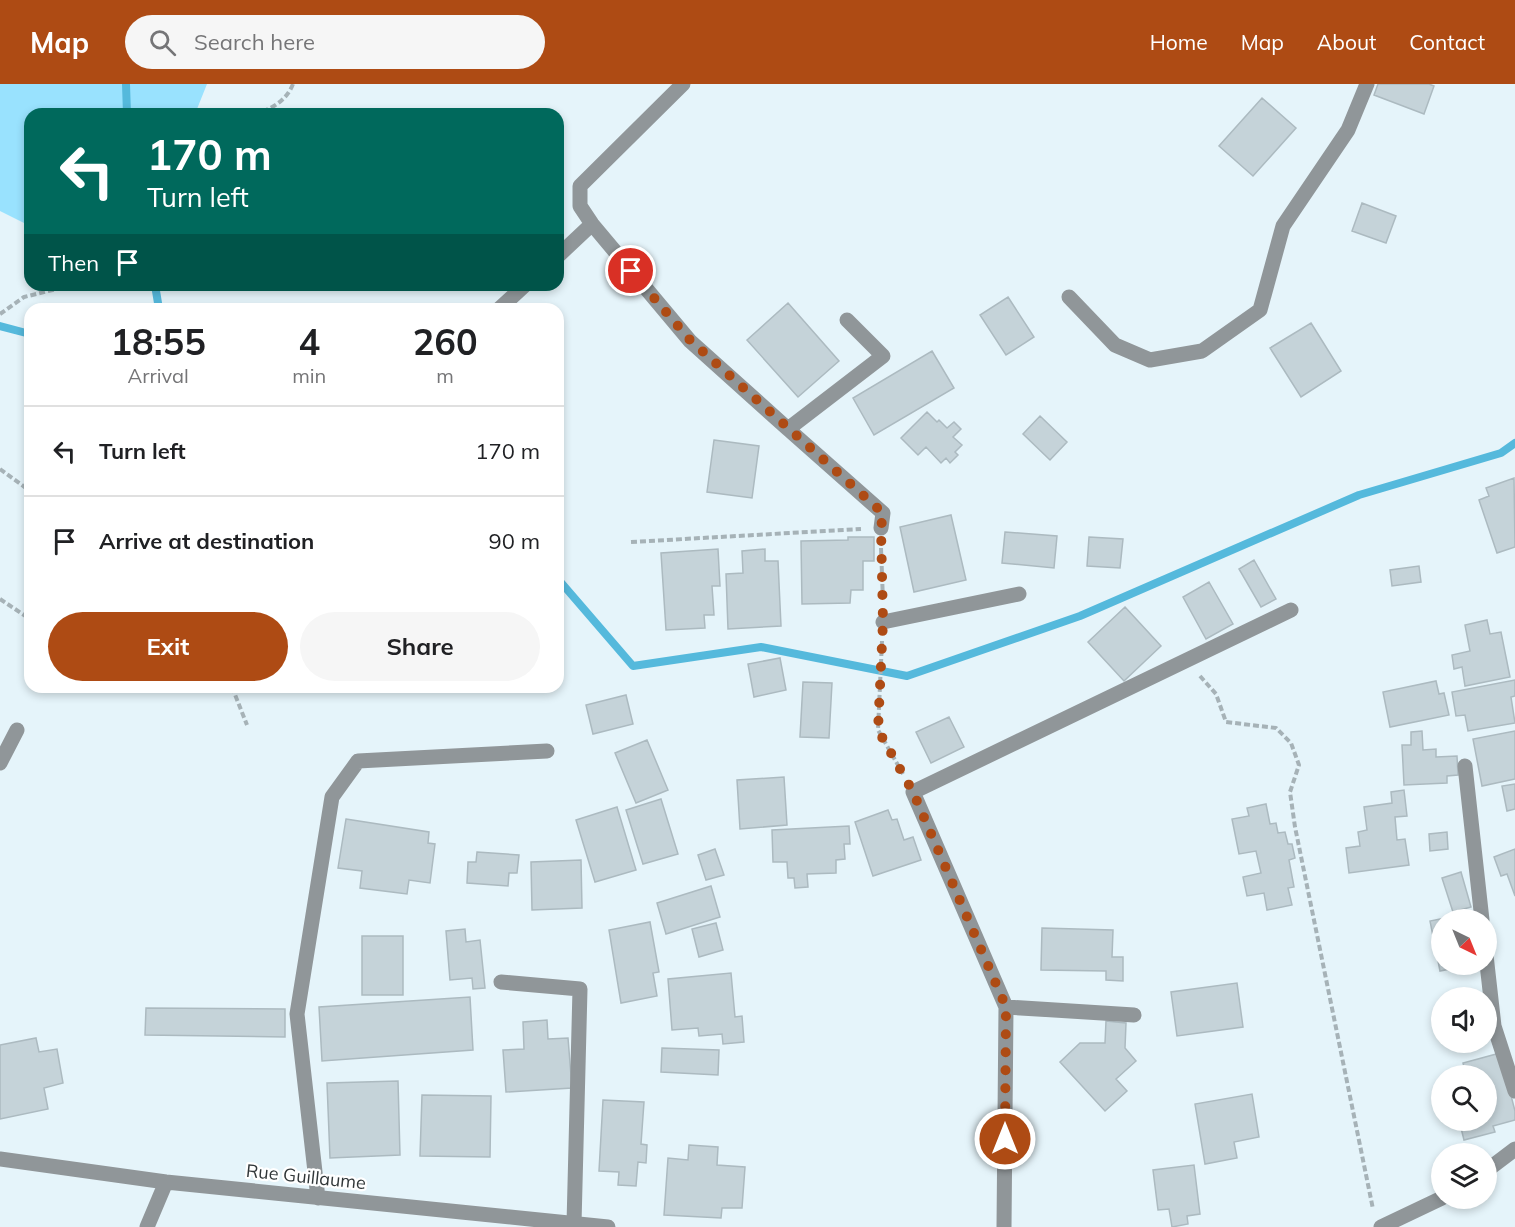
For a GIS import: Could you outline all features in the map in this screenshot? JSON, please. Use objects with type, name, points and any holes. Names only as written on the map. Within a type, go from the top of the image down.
[{"type":"street","points":[[683,84],[580,186],[580,206],[592,225],[690,340],[883,513],[881,528]]},
{"type":"street","points":[[1069,297],[1115,345],[1150,360],[1202,351],[1260,310],[1283,226],[1348,130],[1367,84]]},
{"type":"street","points":[[564,250],[592,225]]},
{"type":"street","points":[[506,303],[518,291]]},
{"type":"street","points":[[788,429],[883,357],[847,320]]},
{"type":"street","points":[[883,622],[1019,594]]},
{"type":"street","points":[[1004,1227],[1006,1007],[913,792],[1291,609]]},
{"type":"street","points":[[0,763],[17,730]]},
{"type":"street","points":[[318,1198],[297,1014],[332,797],[358,761],[547,751]]},
{"type":"street","points":[[1465,766],[1481,909]]},
{"type":"street","points":[[1488,975],[1494,1026],[1515,1091]]},
{"type":"street","points":[[501,982],[580,989],[574,1224]]},
{"type":"street","points":[[1006,1007],[1134,1015]]},
{"type":"street","points":[[1497,1163],[1515,1149]]},
{"type":"street","name":"Rue Guillaume","points":[[0,1159],[166,1182],[608,1227]]},
{"type":"street","points":[[147,1227],[166,1182]]},
{"type":"street","points":[[1378,1221],[1431,1202]]},
{"type":"path","points":[[270,108],[289,96],[293,84]]},
{"type":"path","points":[[0,314],[24,297],[48,291]]},
{"type":"path","points":[[0,470],[24,487]]},
{"type":"path","points":[[631,542],[881,528],[883,622],[878,730],[913,792]]},
{"type":"path","points":[[0,599],[24,615]]},
{"type":"path","points":[[1187,660],[1216,694],[1226,722],[1276,728],[1291,743],[1299,765],[1290,792],[1295,827],[1378,1221]]},
{"type":"path","points":[[234,693],[247,725]]},
{"type":"shaded area","points":[[0,84],[207,84],[197,108],[24,108],[24,223],[0,211]]},
{"type":"building","points":[[1378,84],[1429,84],[1434,86],[1424,114],[1374,95]]},
{"type":"building","points":[[1262,98],[1296,128],[1253,176],[1219,146]]},
{"type":"building","points":[[1362,203],[1396,216],[1386,243],[1352,231]]},
{"type":"building","points":[[1008,297],[1034,337],[1006,355],[980,315]]},
{"type":"building","points":[[788,303],[839,361],[798,397],[747,340]]},
{"type":"building","points":[[1311,323],[1341,371],[1301,397],[1270,348]]},
{"type":"building","points":[[932,351],[954,388],[874,435],[853,398]]},
{"type":"building","points":[[927,412],[947,428],[954,422],[961,429],[953,437],[962,445],[955,452],[958,455],[950,463],[946,458],[941,463],[926,447],[918,455],[901,438]]},
{"type":"building","points":[[1040,416],[1067,442],[1050,460],[1023,434]]},
{"type":"building","points":[[714,440],[759,446],[752,498],[707,492]]},
{"type":"building","points":[[1514,478],[1515,547],[1497,553],[1479,500],[1489,496],[1486,488]]},
{"type":"building","points":[[951,515],[966,580],[914,592],[900,527]]},
{"type":"building","points":[[1005,532],[1057,536],[1054,568],[1002,563]]},
{"type":"building","points":[[848,537],[874,537],[874,561],[863,561],[863,590],[851,590],[850,603],[802,604],[801,541],[848,540]]},
{"type":"building","points":[[1089,537],[1123,539],[1120,568],[1087,566]]},
{"type":"building","points":[[718,549],[720,586],[712,586],[714,615],[704,615],[705,628],[666,630],[661,553]]},
{"type":"building","points":[[765,549],[765,561],[778,561],[781,626],[728,629],[726,574],[743,573],[742,551]]},
{"type":"building","points":[[1254,560],[1276,599],[1261,607],[1239,569]]},
{"type":"building","points":[[1419,566],[1421,582],[1392,586],[1390,570]]},
{"type":"building","points":[[1209,582],[1233,624],[1206,639],[1183,597]]},
{"type":"building","points":[[1125,607],[1161,646],[1124,681],[1088,642]]},
{"type":"building","points":[[1487,620],[1490,634],[1501,632],[1510,677],[1465,686],[1462,667],[1454,669],[1452,655],[1470,651],[1465,625]]},
{"type":"building","points":[[780,658],[786,690],[754,697],[748,664]]},
{"type":"building","points":[[1515,680],[1515,696],[1511,697],[1515,723],[1468,731],[1465,715],[1456,716],[1452,692]]},
{"type":"building","points":[[1436,681],[1439,694],[1444,693],[1449,715],[1390,727],[1383,692]]},
{"type":"building","points":[[803,682],[832,683],[829,738],[800,737]]},
{"type":"building","points":[[626,695],[633,724],[593,734],[586,705]]},
{"type":"building","points":[[949,717],[964,747],[931,763],[916,732]]},
{"type":"building","points":[[1422,731],[1423,750],[1436,749],[1436,757],[1457,756],[1458,775],[1447,776],[1447,783],[1404,785],[1402,745],[1411,745],[1411,732]]},
{"type":"building","points":[[1515,731],[1515,779],[1482,786],[1473,739]]},
{"type":"building","points":[[647,740],[668,790],[636,803],[615,753]]},
{"type":"building","points":[[784,777],[787,825],[740,829],[737,780]]},
{"type":"building","points":[[1515,784],[1515,809],[1507,811],[1502,786]]},
{"type":"building","points":[[1404,790],[1407,816],[1395,817],[1397,840],[1405,839],[1409,865],[1349,873],[1346,848],[1360,846],[1358,832],[1367,830],[1364,807],[1392,803],[1391,792]]},
{"type":"building","points":[[661,799],[678,854],[643,864],[626,810]]},
{"type":"building","points":[[1266,804],[1270,824],[1276,823],[1278,833],[1285,832],[1288,844],[1292,844],[1295,858],[1289,860],[1294,887],[1288,888],[1292,905],[1267,910],[1264,893],[1247,896],[1243,877],[1261,873],[1256,851],[1239,854],[1232,819],[1249,816],[1247,808]]},
{"type":"building","points":[[617,807],[636,870],[595,882],[576,820]]},
{"type":"building","points":[[888,810],[892,820],[897,819],[904,840],[913,837],[921,860],[873,876],[855,822]]},
{"type":"building","points":[[346,819],[429,832],[428,843],[435,844],[430,883],[409,880],[407,894],[360,888],[362,871],[338,868]]},
{"type":"building","points":[[849,826],[850,844],[844,844],[845,859],[836,860],[836,873],[807,874],[808,887],[795,888],[794,878],[788,878],[787,862],[773,862],[772,830]]},
{"type":"building","points":[[1447,832],[1448,849],[1430,851],[1429,834]]},
{"type":"building","points":[[715,849],[724,875],[706,880],[698,855]]},
{"type":"building","points":[[1515,849],[1515,896],[1507,874],[1501,876],[1494,857]]},
{"type":"building","points":[[477,852],[519,855],[517,873],[509,873],[508,886],[467,883],[468,862],[476,862]]},
{"type":"building","points":[[581,860],[582,908],[532,910],[531,862]]},
{"type":"building","points":[[1461,872],[1471,907],[1452,909],[1442,878]]},
{"type":"building","points":[[711,886],[720,917],[666,934],[657,903]]},
{"type":"building","points":[[650,922],[659,972],[653,973],[657,996],[621,1003],[609,930]]},
{"type":"building","points":[[716,923],[723,950],[699,957],[692,929]]},
{"type":"building","points":[[1042,928],[1113,930],[1112,957],[1123,957],[1123,981],[1106,980],[1106,971],[1041,970]]},
{"type":"building","points":[[465,929],[466,942],[480,940],[485,988],[473,989],[472,978],[450,980],[446,931]]},
{"type":"building","points":[[362,936],[403,936],[403,995],[362,995]]},
{"type":"building","points":[[731,973],[735,1017],[742,1016],[744,1042],[723,1044],[722,1034],[699,1036],[698,1028],[672,1030],[668,979]]},
{"type":"building","points":[[1237,983],[1243,1027],[1177,1036],[1171,992]]},
{"type":"building","points":[[470,997],[473,1050],[322,1061],[319,1007]]},
{"type":"building","points":[[146,1008],[285,1009],[285,1037],[145,1035]]},
{"type":"building","points":[[547,1020],[548,1039],[568,1038],[572,1088],[506,1092],[503,1050],[524,1049],[523,1022]]},
{"type":"building","points":[[1106,1021],[1126,1023],[1125,1048],[1136,1061],[1116,1079],[1127,1091],[1105,1111],[1060,1062],[1080,1043],[1105,1043]]},
{"type":"building","points":[[36,1038],[39,1052],[57,1049],[63,1083],[44,1088],[48,1109],[0,1119],[0,1045]]},
{"type":"building","points":[[662,1048],[719,1050],[718,1075],[661,1072]]},
{"type":"building","points":[[1500,1053],[1515,1111],[1515,1120],[1497,1125],[1497,1065],[1464,1065],[1463,1063]]},
{"type":"building","points":[[398,1081],[400,1155],[330,1158],[327,1083]]},
{"type":"building","points":[[1252,1094],[1259,1137],[1234,1142],[1237,1158],[1205,1164],[1195,1104]]},
{"type":"building","points":[[422,1095],[491,1096],[490,1157],[420,1156]]},
{"type":"building","points":[[603,1100],[644,1102],[641,1144],[647,1145],[646,1163],[638,1162],[636,1186],[618,1185],[619,1172],[599,1171]]},
{"type":"building","points":[[1462,1131],[1495,1132],[1464,1140]]},
{"type":"building","points":[[689,1145],[718,1147],[717,1165],[745,1167],[742,1208],[722,1208],[721,1218],[664,1215],[668,1158],[688,1160]]},
{"type":"building","points":[[1194,1165],[1200,1214],[1187,1216],[1188,1224],[1172,1227],[1169,1209],[1158,1210],[1153,1170]]},
{"type":"waterway","points":[[126,84],[127,108]]},
{"type":"waterway","points":[[156,291],[158,303]]},
{"type":"waterway","points":[[0,326],[24,332]]},
{"type":"waterway","points":[[564,586],[633,666],[761,647],[907,676],[1080,616],[1359,495],[1501,453],[1515,443]]},
{"type":"route","points":[[631,271],[690,340],[883,513],[881,528],[883,622],[878,730],[913,792],[1006,1007],[1005,1139]]}]
